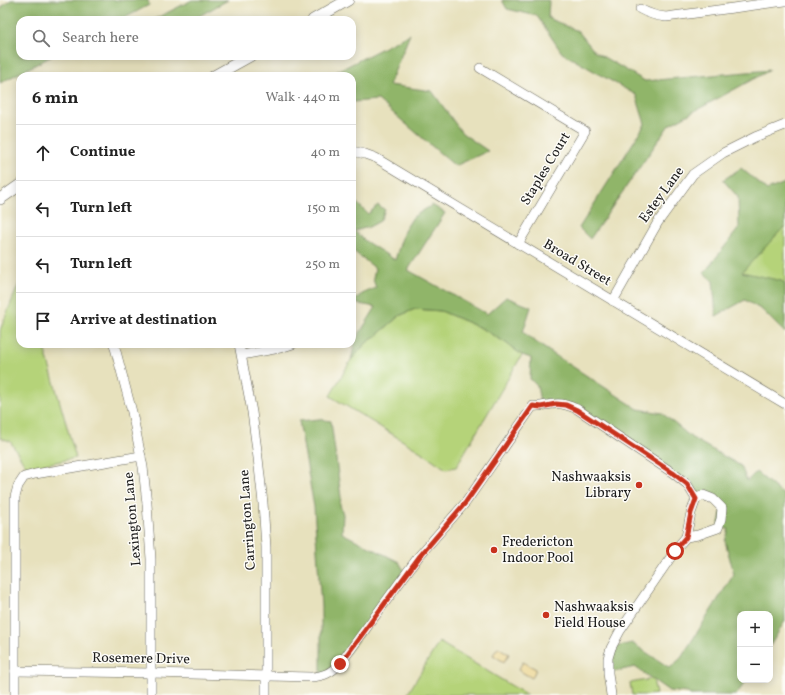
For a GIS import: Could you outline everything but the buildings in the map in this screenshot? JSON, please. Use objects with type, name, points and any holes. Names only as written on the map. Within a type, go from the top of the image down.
[{"type":"street","points":[[320,16],[348,0]]},
{"type":"street","points":[[640,9],[658,17],[666,17],[785,1]]},
{"type":"street","points":[[221,72],[243,60]]},
{"type":"street","name":"Staples Court","points":[[480,68],[586,131],[518,244]]},
{"type":"street","name":"Estey Lane","points":[[613,301],[658,222],[693,174],[723,153],[755,137],[785,125]]},
{"type":"street","name":"Broad Street","points":[[356,152],[376,158],[785,404]]},
{"type":"street","points":[[0,199],[16,188]]},
{"type":"street","name":"Lexington Lane","points":[[115,348],[132,412],[141,456],[147,504],[151,559],[151,695]]},
{"type":"street","name":"Carrington Lane","points":[[240,348],[253,422],[263,503],[266,547],[266,695]]},
{"type":"street","points":[[242,355],[280,348]]},
{"type":"street","name":"Rosemere Drive","points":[[15,671],[311,677],[321,676],[332,672],[340,664],[420,556],[466,502],[533,406],[541,407],[556,404],[566,405],[577,410],[673,473],[687,484],[696,499]]},
{"type":"street","points":[[15,695],[15,497],[18,486],[24,477],[35,474],[141,456]]},
{"type":"street","points":[[612,695],[608,673],[608,658],[611,648],[620,631],[686,537],[691,513],[696,499],[703,495],[713,499],[722,508],[721,520],[718,528],[698,536],[686,537]]},
{"type":"green space","points":[[11,0],[148,0],[149,5],[128,16],[16,16],[16,60],[44,60],[21,72],[16,72],[16,75],[0,83],[0,10]]},
{"type":"green space","points":[[192,0],[228,0],[199,16],[161,16]]},
{"type":"green space","points":[[502,0],[549,0],[548,18],[578,31],[595,52],[645,81],[770,70],[669,125],[590,239],[579,228],[645,124],[636,95],[562,53],[537,16],[507,9]]},
{"type":"green space","points":[[410,34],[389,85],[432,91],[462,133],[488,151],[455,166],[378,100],[356,102],[356,72],[336,72]]},
{"type":"green space","points":[[741,168],[767,190],[785,183],[785,226],[742,272],[782,281],[785,285],[785,333],[762,310],[745,300],[716,316],[713,281],[704,273],[739,228],[738,197],[723,180]]},
{"type":"green space","points":[[785,187],[785,323],[713,281]]},
{"type":"green space","points":[[356,202],[368,214],[378,205],[385,210],[380,221],[369,227],[356,230]]},
{"type":"green space","points":[[432,205],[445,213],[408,270],[487,314],[506,297],[531,307],[523,332],[541,346],[638,409],[662,413],[692,438],[741,466],[747,481],[756,472],[785,496],[785,621],[773,641],[773,611],[737,611],[737,683],[745,683],[736,695],[690,695],[688,693],[669,691],[635,667],[608,673],[611,648],[632,643],[670,668],[681,658],[734,574],[725,541],[729,529],[718,528],[722,508],[713,499],[696,499],[687,484],[577,409],[541,407],[537,386],[530,379],[531,358],[522,355],[483,329],[441,311],[415,309],[399,316],[366,343],[351,360],[354,348],[356,348],[356,339],[376,307],[356,304],[356,300],[360,295],[376,288],[373,279],[375,268],[356,253],[356,233],[365,241],[395,260],[404,231],[413,217]]},
{"type":"green space","points":[[16,291],[16,348],[44,348],[76,458],[27,468],[10,441],[0,438],[0,330]]},
{"type":"green space","points":[[415,309],[441,311],[483,329],[522,355],[456,467],[446,469],[330,396],[351,360],[366,343],[399,316]]},
{"type":"green space","points":[[319,419],[331,421],[341,497],[340,505],[343,514],[342,533],[399,562],[406,574],[340,664],[321,676],[321,607],[314,507],[299,421]]},
{"type":"green space","points":[[439,642],[527,695],[407,695]]},
{"type":"green space","points":[[653,679],[656,694],[632,695],[630,683]]},
{"type":"sand","points":[[498,647],[509,654],[504,662],[493,655]]},
{"type":"sand","points":[[523,662],[536,669],[532,678],[518,670]]},
{"type":"place","name":"Nashwaaksis Library","points":[[639,485]]},
{"type":"place","name":"Fredericton Indoor Pool","points":[[494,550]]},
{"type":"place","name":"Nashwaaksis Field House","points":[[546,615]]},
{"type":"route","points":[[340,664],[420,556],[466,502],[533,406],[541,407],[548,404],[556,404],[566,405],[577,410],[673,473],[687,484],[696,499],[691,513],[686,537],[675,551]]}]
